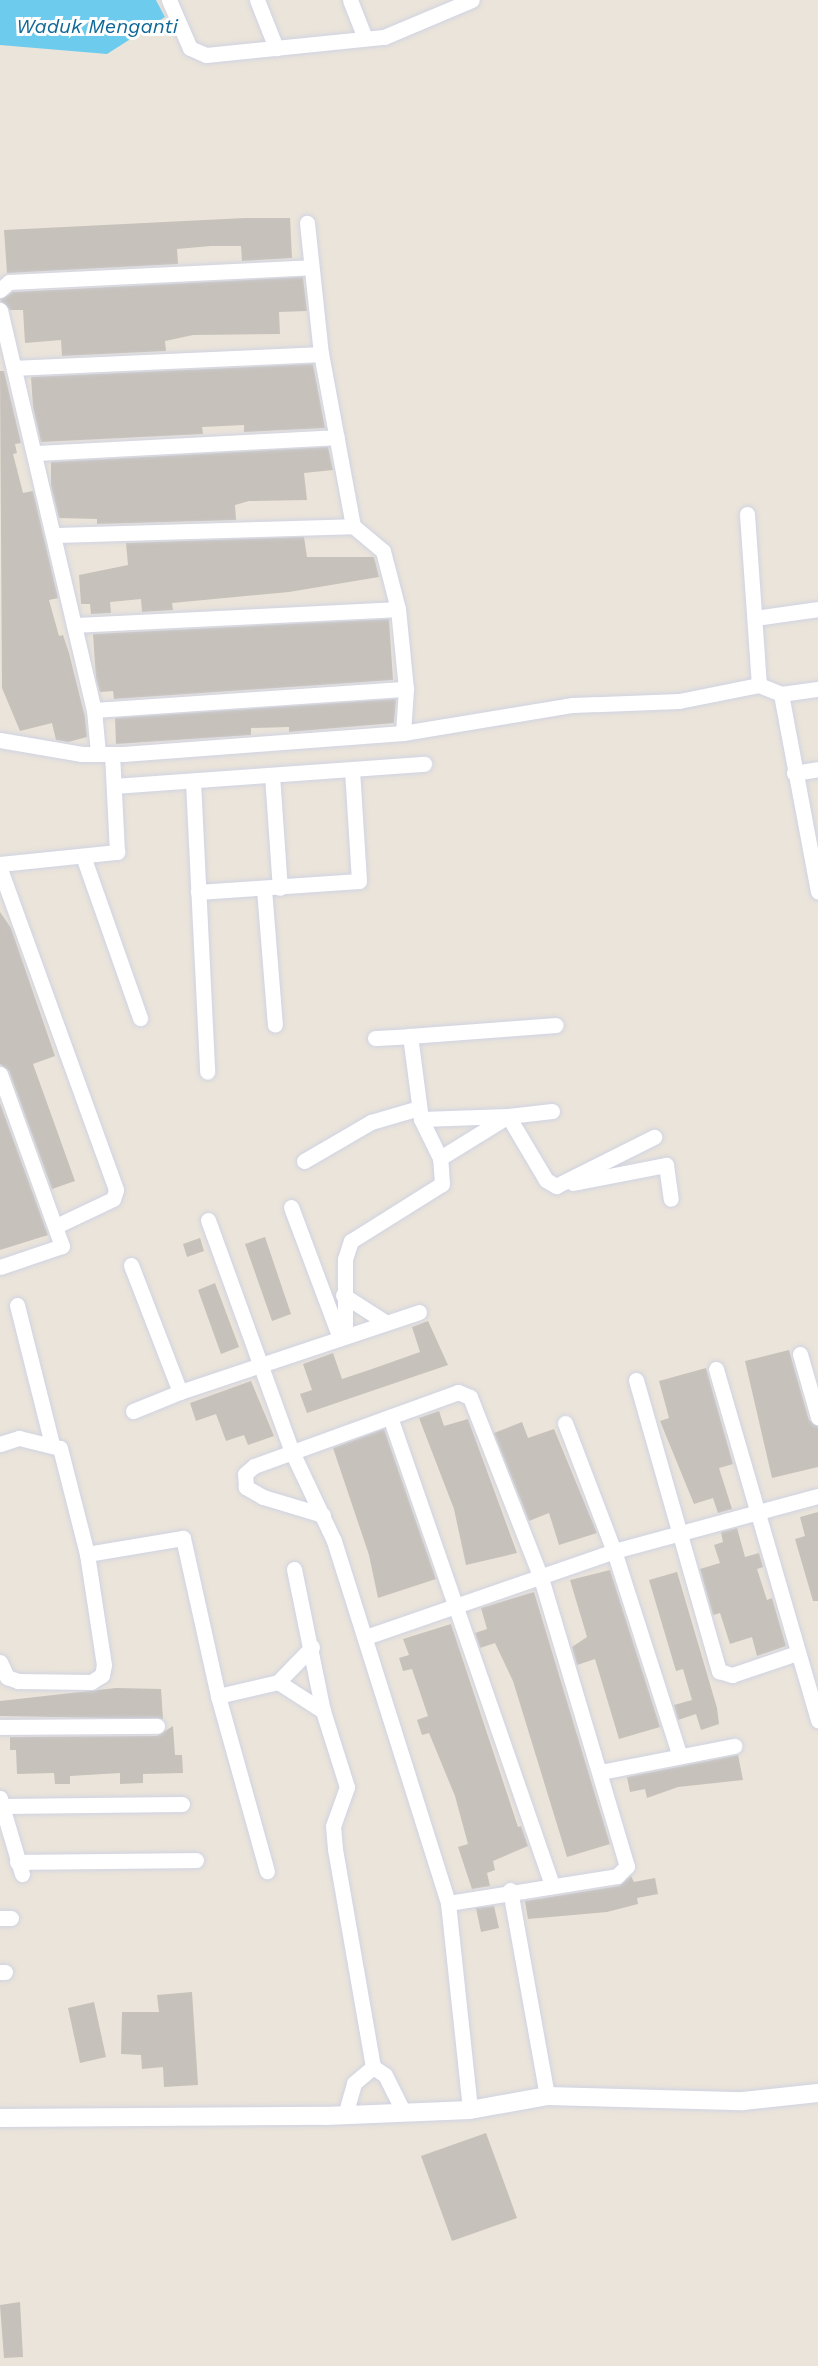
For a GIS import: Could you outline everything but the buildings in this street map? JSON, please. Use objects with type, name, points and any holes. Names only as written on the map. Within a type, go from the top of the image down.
[{"type":"street","points":[[169,0],[190,48],[206,54],[384,37],[471,0]]},
{"type":"street","points":[[257,0],[276,48]]},
{"type":"street","points":[[350,0],[365,38]]},
{"type":"street","points":[[307,223],[321,354],[353,526],[382,551],[398,609],[406,689],[403,733]]},
{"type":"street","points":[[0,290],[9,282],[311,267]]},
{"type":"street","points":[[0,310],[114,786],[117,852],[0,867],[116,1190],[113,1200],[56,1226]]},
{"type":"street","points":[[14,368],[321,354]]},
{"type":"street","points":[[35,453],[336,437]]},
{"type":"street","points":[[747,514],[759,685]]},
{"type":"street","points":[[55,536],[353,526]]},
{"type":"street","points":[[74,625],[398,609]]},
{"type":"street","points":[[755,618],[818,609]]},
{"type":"street","points":[[0,739],[105,753],[403,733],[573,705],[678,701],[759,685],[781,694],[818,689]]},
{"type":"street","points":[[94,710],[406,689]]},
{"type":"street","points":[[781,694],[794,773],[813,852],[818,892]]},
{"type":"street","points":[[114,786],[424,764]]},
{"type":"street","points":[[198,892],[359,881],[352,769]]},
{"type":"street","points":[[794,773],[818,769]]},
{"type":"street","points":[[272,775],[280,888]]},
{"type":"street","points":[[193,781],[207,1072]]},
{"type":"street","points":[[83,856],[140,1018]]},
{"type":"street","points":[[264,889],[275,1025]]},
{"type":"street","points":[[375,1038],[556,1025]]},
{"type":"street","points":[[342,1337],[345,1259],[351,1241],[442,1185],[440,1158],[420,1114],[410,1036]]},
{"type":"street","points":[[0,1074],[62,1246],[56,1251],[0,1267]]},
{"type":"street","points":[[304,1161],[371,1122],[420,1114],[508,1116],[552,1111]]},
{"type":"street","points":[[440,1158],[508,1116]]},
{"type":"street","points":[[508,1116],[546,1180],[556,1186],[666,1166],[671,1199]]},
{"type":"street","points":[[556,1186],[654,1137]]},
{"type":"street","points":[[291,1207],[342,1337]]},
{"type":"street","points":[[208,1220],[258,1363],[292,1452],[323,1515],[366,1637],[448,1903],[470,2110]]},
{"type":"street","points":[[131,1265],[180,1392]]},
{"type":"street","points":[[344,1295],[385,1322]]},
{"type":"street","points":[[17,1305],[52,1444]]},
{"type":"street","points":[[133,1411],[258,1363],[419,1312]]},
{"type":"street","points":[[800,1354],[818,1417]]},
{"type":"street","points":[[716,1369],[818,1721]]},
{"type":"street","points":[[636,1380],[672,1537],[724,1675],[797,1653]]},
{"type":"street","points":[[323,1515],[263,1497],[246,1487],[243,1480],[248,1470],[458,1392],[470,1397],[541,1578],[601,1772],[627,1866],[617,1875],[551,1883],[448,1903]]},
{"type":"street","points":[[390,1417],[458,1604],[551,1883]]},
{"type":"street","points":[[566,1423],[614,1551],[680,1756]]},
{"type":"street","points":[[0,1444],[19,1438],[52,1444],[66,1457],[87,1554],[104,1665],[102,1675],[91,1682],[18,1681],[7,1677],[0,1662]]},
{"type":"street","points":[[366,1637],[614,1551],[818,1496]]},
{"type":"street","points":[[87,1554],[183,1538],[218,1696],[267,1871]]},
{"type":"street","points":[[294,1569],[312,1647],[322,1710],[347,1787],[333,1826],[373,2067],[385,2075],[403,2111]]},
{"type":"street","points":[[218,1696],[278,1682],[312,1647]]},
{"type":"street","points":[[278,1682],[322,1710]]},
{"type":"street","points":[[0,1727],[157,1726]]},
{"type":"street","points":[[601,1772],[734,1746]]},
{"type":"street","points":[[182,1804],[1,1802],[20,1868],[196,1860]]},
{"type":"street","points":[[510,1890],[548,2096]]},
{"type":"street","points":[[345,2115],[354,2083],[373,2067]]},
{"type":"street","points":[[0,2118],[345,2115],[470,2110],[548,2096],[744,2101],[818,2093]]},
{"type":"water","name":"Waduk Menganti","points":[[0,0],[156,0],[165,17],[107,54],[0,45]]}]
